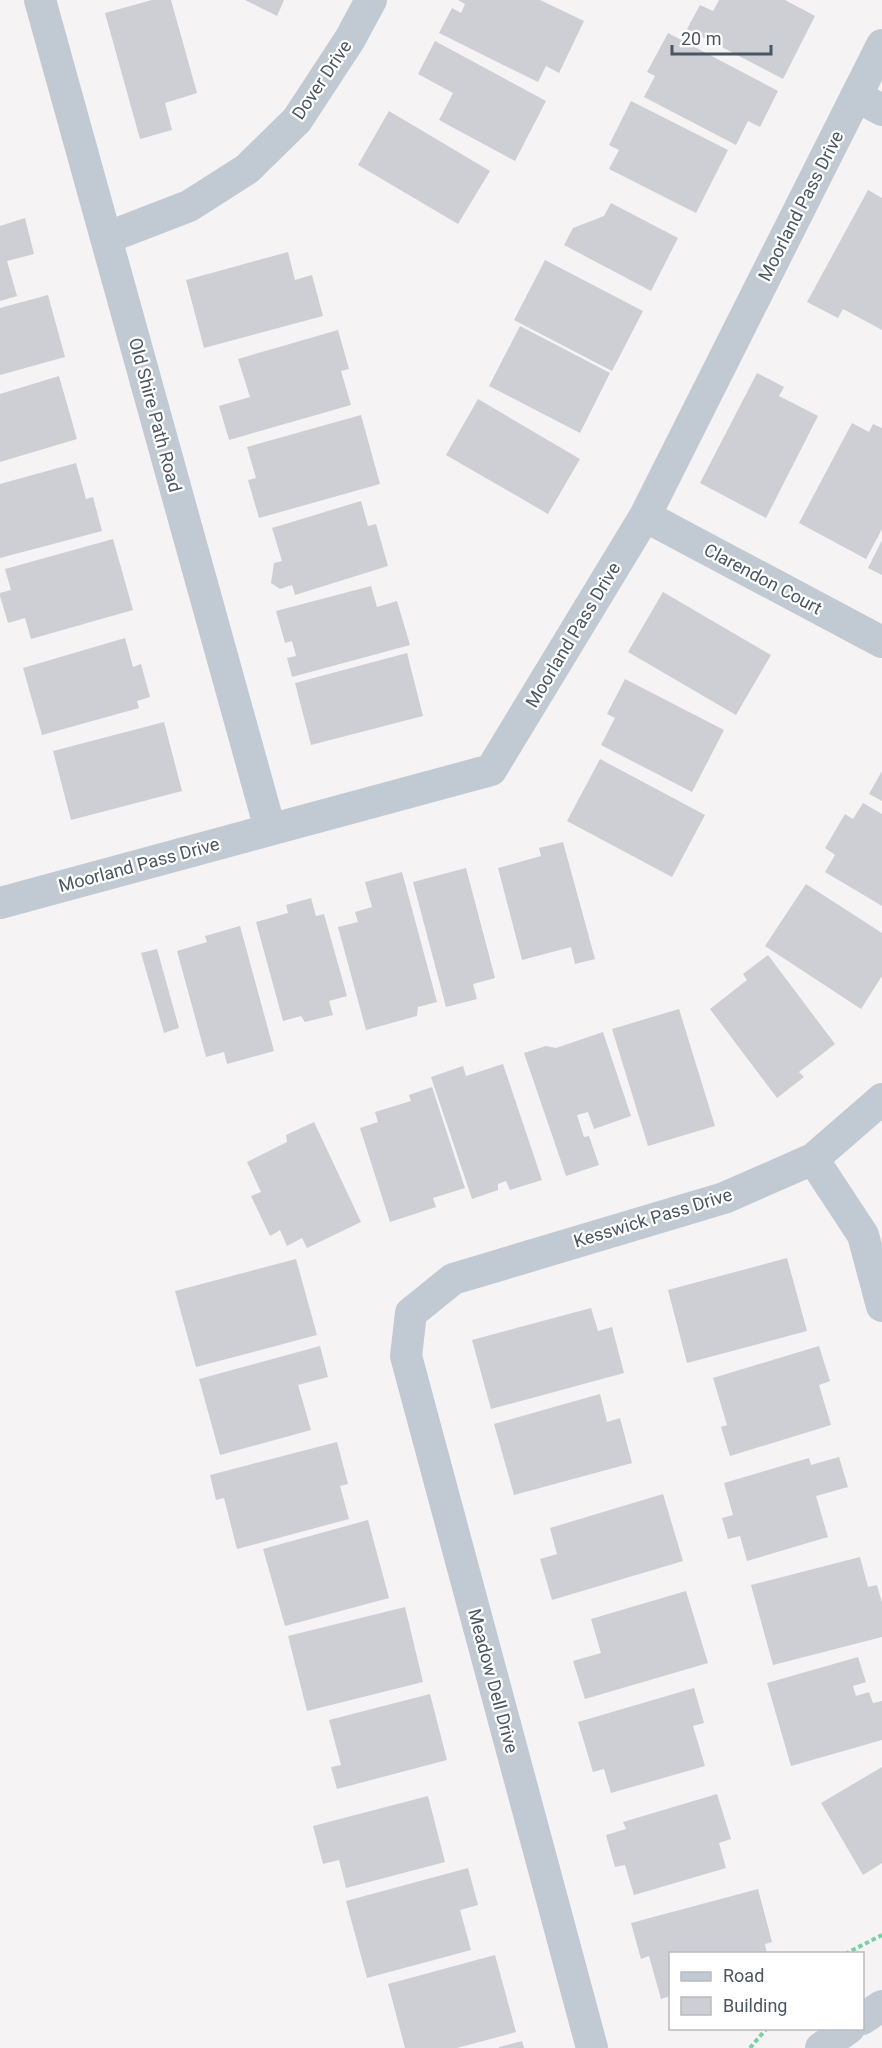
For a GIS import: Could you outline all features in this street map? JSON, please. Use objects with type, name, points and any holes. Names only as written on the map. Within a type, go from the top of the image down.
[{"type":"street","name":"Old Shire Path Road","points":[[40,0],[270,829]]},
{"type":"street","name":"Dover Drive","points":[[106,238],[189,206],[247,169],[297,120],[350,39],[371,0]]},
{"type":"street","name":"Moorland Pass Drive","points":[[0,903],[491,770],[645,516],[869,103],[882,45]]},
{"type":"street","name":"Clarendon Court","points":[[645,516],[882,642]]},
{"type":"street","name":"Kesswick Pass Drive","points":[[411,1313],[453,1279],[724,1198],[813,1159],[882,1100]]},
{"type":"street","points":[[813,1159],[863,1235],[882,1306]]},
{"type":"street","name":"Meadow Dell Drive","points":[[411,1313],[406,1356],[592,2048]]},
{"type":"street","points":[[864,2018],[882,2006]]},
{"type":"street","points":[[822,2048],[846,2030]]},
{"type":"path","points":[[847,1952],[882,1935]]},
{"type":"path","points":[[750,2048],[765,2030]]},
{"type":"building","points":[[152,0],[171,0],[197,93],[165,103],[172,130],[140,139],[105,13]]},
{"type":"building","points":[[245,0],[284,0],[277,16]]},
{"type":"building","points":[[458,0],[540,0],[584,21],[559,73],[546,66],[538,82],[439,33],[452,8],[461,13],[465,4]]},
{"type":"building","points":[[719,0],[785,0],[815,16],[783,79],[687,29],[700,5],[713,11]]},
{"type":"building","points":[[668,33],[778,91],[760,127],[748,121],[736,145],[644,97],[655,76],[647,72]]},
{"type":"building","points":[[435,41],[546,101],[515,161],[439,120],[453,93],[418,74]]},
{"type":"building","points":[[631,101],[728,150],[696,213],[609,169],[619,150],[609,145]]},
{"type":"building","points":[[389,111],[490,171],[458,224],[358,165]]},
{"type":"building","points":[[868,190],[882,198],[882,330],[843,309],[838,318],[807,302]]},
{"type":"building","points":[[611,203],[678,238],[651,291],[564,245],[573,228],[604,216]]},
{"type":"building","points":[[25,218],[34,254],[7,261],[17,296],[0,301],[0,226]]},
{"type":"building","points":[[288,252],[295,280],[312,275],[323,316],[204,348],[186,280]]},
{"type":"building","points":[[545,260],[643,311],[612,371],[514,320]]},
{"type":"building","points":[[48,295],[65,357],[0,375],[0,308]]},
{"type":"building","points":[[520,326],[610,373],[580,433],[489,386]]},
{"type":"building","points":[[338,330],[349,369],[341,371],[351,405],[229,440],[219,406],[250,397],[238,359]]},
{"type":"building","points":[[757,373],[784,387],[779,396],[818,416],[766,518],[700,483]]},
{"type":"building","points":[[59,376],[77,439],[0,462],[0,394]]},
{"type":"building","points":[[478,399],[580,459],[548,514],[446,455]]},
{"type":"building","points":[[361,415],[380,484],[259,518],[248,480],[256,478],[247,447]]},
{"type":"building","points":[[852,423],[869,432],[873,424],[882,428],[882,529],[866,559],[799,523]]},
{"type":"building","points":[[76,463],[86,499],[93,497],[102,531],[0,558],[0,484]]},
{"type":"building","points":[[361,501],[368,526],[376,524],[388,566],[295,595],[292,585],[280,589],[271,583],[274,563],[282,561],[272,528]]},
{"type":"building","points":[[113,539],[133,610],[31,639],[25,618],[8,623],[0,596],[0,593],[11,590],[5,569]]},
{"type":"building","points":[[882,540],[882,575],[868,568]]},
{"type":"building","points":[[371,586],[377,607],[397,601],[410,645],[292,677],[287,658],[296,656],[292,641],[285,643],[276,611]]},
{"type":"building","points":[[663,592],[771,655],[736,715],[628,652]]},
{"type":"building","points":[[125,638],[133,667],[141,664],[150,697],[137,701],[139,708],[42,735],[23,668]]},
{"type":"building","points":[[407,653],[423,716],[311,745],[295,683]]},
{"type":"building","points":[[625,679],[724,730],[692,792],[601,745],[615,718],[607,714]]},
{"type":"building","points":[[164,722],[182,791],[71,820],[53,751]]},
{"type":"building","points":[[600,759],[705,815],[672,877],[567,821]]},
{"type":"building","points":[[882,771],[882,801],[869,794]]},
{"type":"building","points":[[863,803],[882,814],[882,906],[825,872],[835,855],[825,848],[845,814],[853,819]]},
{"type":"building","points":[[563,842],[595,959],[575,964],[571,947],[522,960],[498,868],[541,856],[539,848]]},
{"type":"building","points":[[466,868],[495,978],[473,984],[477,999],[446,1007],[413,882]]},
{"type":"building","points":[[402,872],[437,1002],[418,1007],[417,1016],[366,1030],[338,927],[358,922],[355,912],[372,907],[365,882]]},
{"type":"building","points":[[806,884],[882,933],[882,976],[861,1009],[765,946]]},
{"type":"building","points":[[311,898],[316,916],[324,914],[347,996],[329,1001],[333,1015],[305,1022],[301,1016],[283,1021],[256,922],[288,913],[286,905]]},
{"type":"building","points":[[240,926],[274,1051],[227,1064],[224,1052],[206,1057],[177,951],[207,942],[205,936]]},
{"type":"building","points":[[157,949],[179,1028],[164,1033],[141,953]]},
{"type":"building","points":[[768,955],[835,1044],[799,1072],[804,1077],[777,1098],[710,1009],[747,980],[743,974]]},
{"type":"building","points":[[679,1009],[715,1126],[648,1146],[612,1029]]},
{"type":"building","points":[[603,1032],[631,1116],[594,1129],[588,1112],[577,1115],[584,1137],[589,1136],[599,1165],[566,1176],[524,1053],[546,1046],[556,1048]]},
{"type":"building","points":[[503,1064],[542,1180],[510,1190],[506,1181],[498,1184],[498,1190],[472,1199],[431,1077],[463,1066],[466,1076]]},
{"type":"building","points":[[432,1087],[465,1188],[433,1198],[436,1207],[390,1222],[360,1128],[378,1122],[375,1112],[411,1101],[409,1095]]},
{"type":"building","points":[[314,1122],[361,1222],[307,1248],[302,1238],[287,1246],[280,1230],[270,1236],[251,1196],[261,1192],[247,1162],[287,1142],[286,1135]]},
{"type":"building","points":[[787,1258],[807,1331],[687,1363],[668,1290]]},
{"type":"building","points":[[296,1259],[317,1335],[196,1367],[175,1291]]},
{"type":"building","points":[[591,1308],[598,1331],[612,1327],[624,1373],[491,1409],[472,1340]]},
{"type":"building","points":[[320,1346],[328,1377],[298,1385],[311,1430],[220,1455],[199,1379]]},
{"type":"building","points":[[819,1346],[830,1381],[819,1385],[831,1425],[730,1456],[721,1427],[727,1425],[713,1378]]},
{"type":"building","points":[[600,1394],[607,1422],[620,1418],[632,1463],[514,1495],[494,1424]]},
{"type":"building","points":[[337,1442],[348,1484],[340,1486],[349,1519],[237,1549],[224,1498],[216,1500],[210,1475]]},
{"type":"building","points":[[839,1457],[848,1487],[816,1496],[828,1537],[747,1561],[740,1536],[728,1539],[722,1518],[733,1515],[724,1483],[809,1458],[811,1465]]},
{"type":"building","points":[[663,1494],[683,1561],[552,1600],[540,1559],[557,1554],[550,1528]]},
{"type":"building","points":[[368,1520],[389,1598],[285,1626],[263,1549]]},
{"type":"building","points":[[860,1557],[868,1587],[877,1585],[882,1603],[882,1637],[773,1665],[751,1585]]},
{"type":"building","points":[[686,1591],[708,1663],[585,1699],[573,1661],[601,1653],[591,1619]]},
{"type":"building","points":[[405,1607],[423,1682],[307,1711],[288,1636]]},
{"type":"building","points":[[858,1657],[866,1682],[853,1686],[856,1696],[869,1692],[873,1703],[882,1701],[882,1740],[791,1766],[767,1683]]},
{"type":"building","points":[[694,1688],[704,1723],[693,1726],[705,1766],[611,1793],[604,1769],[593,1772],[578,1722]]},
{"type":"building","points":[[430,1694],[447,1760],[337,1789],[331,1767],[341,1765],[329,1720]]},
{"type":"building","points":[[882,1767],[882,1863],[863,1875],[821,1803]]},
{"type":"building","points":[[717,1794],[731,1839],[719,1843],[726,1868],[634,1895],[625,1865],[615,1867],[606,1835],[626,1829],[623,1822]]},
{"type":"building","points":[[428,1796],[445,1862],[346,1888],[339,1860],[323,1864],[313,1826]]},
{"type":"building","points":[[468,1868],[478,1905],[460,1910],[471,1950],[367,1978],[346,1901]]},
{"type":"building","points":[[758,1889],[772,1942],[765,1944],[767,1952],[669,1952],[669,1996],[661,1999],[649,1956],[641,1959],[631,1923]]},
{"type":"building","points":[[495,1955],[516,2032],[457,2048],[405,2048],[388,1984]]},
{"type":"building","points":[[522,2041],[524,2048],[499,2048],[499,2047]]}]
